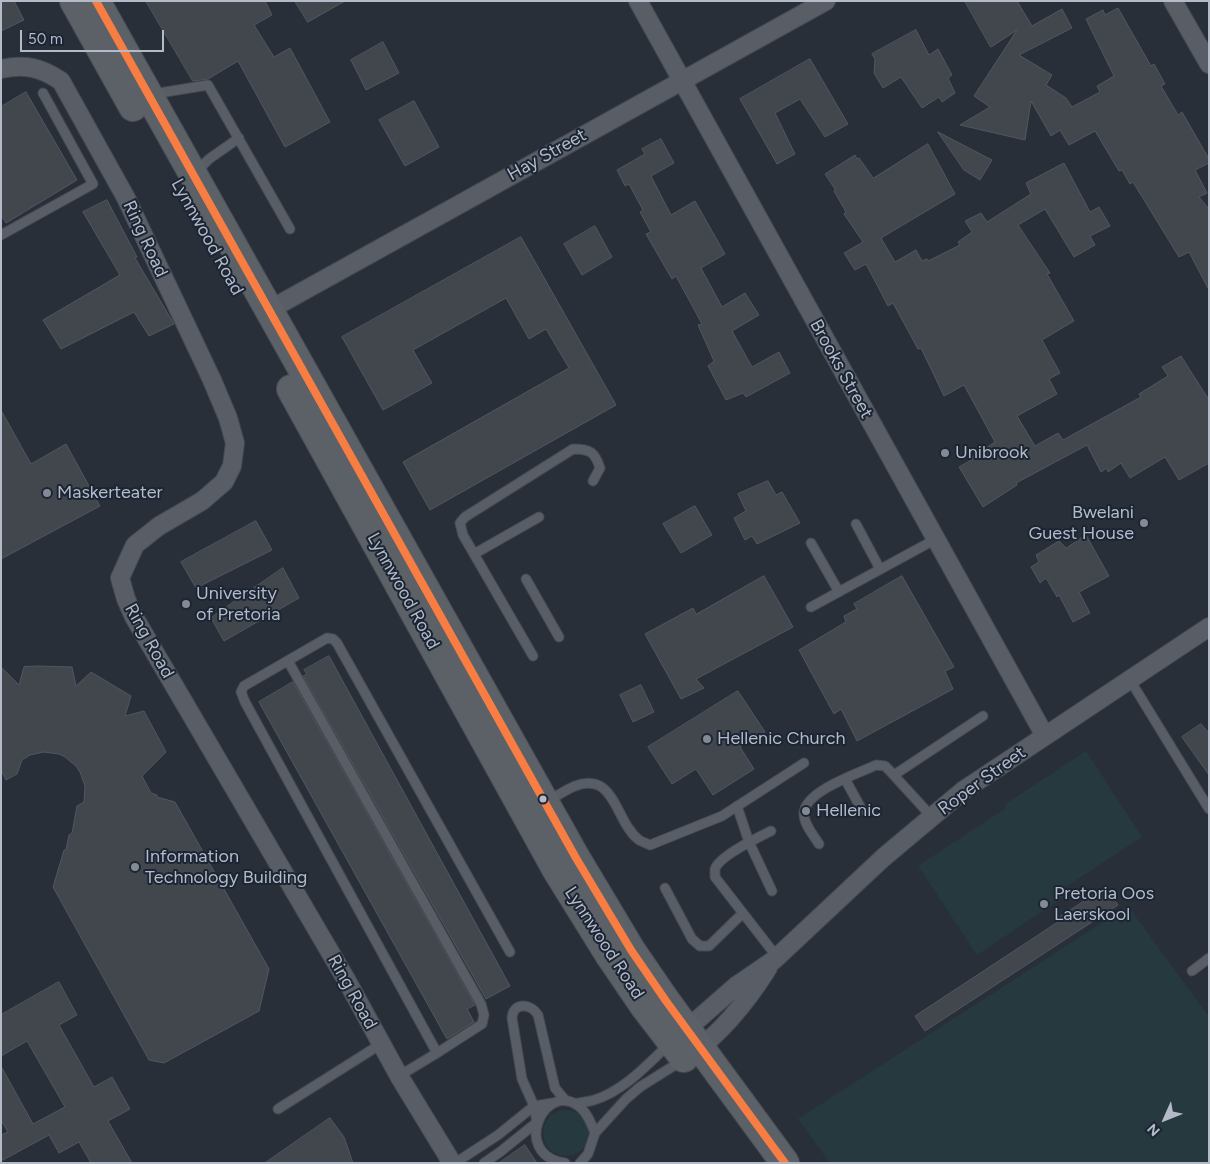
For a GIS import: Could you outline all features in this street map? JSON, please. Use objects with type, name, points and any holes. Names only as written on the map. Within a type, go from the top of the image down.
[{"type":"main road","name":"Lynnwood Road","points":[[74,1],[216,251],[556,869],[644,1006],[686,1045],[785,1163]]},
{"type":"main road","name":"Lynnwood Road","points":[[96,1],[545,803],[686,1045],[761,1163]]},
{"type":"street","name":"Brooks Street","points":[[638,1],[1045,736]]},
{"type":"street","name":"Hay Street","points":[[269,310],[826,1]]},
{"type":"street","points":[[1174,1],[1209,64]]},
{"type":"street","name":"Ring Road","points":[[1,69],[15,66],[30,67],[47,72],[61,81],[126,198],[212,380],[228,418],[235,443],[232,466],[224,482],[202,501],[159,526],[135,544],[120,578],[126,599],[134,617],[347,981],[399,1076],[453,1163]]},
{"type":"street","name":"Roper Street","points":[[686,1045],[736,986],[776,958],[884,857],[964,790],[1209,627]]},
{"type":"lane","points":[[149,95],[208,85],[290,229]]},
{"type":"lane","points":[[1,234],[93,184],[43,93]]},
{"type":"lane","points":[[193,175],[209,159],[239,138]]},
{"type":"lane","points":[[533,656],[474,554],[461,529],[460,523],[466,517],[574,449],[586,449],[596,456],[600,468],[593,481]]},
{"type":"lane","points":[[474,554],[539,517]]},
{"type":"lane","points":[[856,524],[880,569]]},
{"type":"lane","points":[[811,607],[936,539]]},
{"type":"lane","points":[[811,543],[839,592]]},
{"type":"lane","points":[[526,579],[559,637]]},
{"type":"lane","points":[[437,1053],[245,702],[241,692],[244,686],[327,638],[333,639],[337,643],[510,952]]},
{"type":"lane","points":[[288,661],[481,1004],[484,1015],[482,1024],[399,1076]]},
{"type":"lane","points":[[1130,680],[1209,809]]},
{"type":"lane","points":[[894,775],[983,716]]},
{"type":"lane","points":[[545,803],[574,786],[593,783],[607,790],[633,834],[640,841],[650,845],[722,816],[804,764]]},
{"type":"lane","points":[[819,844],[807,825],[804,815],[805,807],[815,795],[876,765],[884,766],[894,775],[932,817]]},
{"type":"lane","points":[[845,779],[862,810]]},
{"type":"lane","points":[[737,806],[749,842],[772,891]]},
{"type":"lane","points":[[771,831],[749,842],[720,861],[715,870],[715,877],[776,958]]},
{"type":"lane","points":[[665,888],[692,939],[700,946],[709,946],[743,913]]},
{"type":"lane","points":[[1192,971],[1209,958]]},
{"type":"lane","points":[[560,1162],[550,1158],[538,1143],[534,1106],[522,1079],[512,1018],[514,1010],[527,1006],[533,1008],[538,1015],[555,1088],[570,1102],[584,1111],[595,1133]]},
{"type":"lane","points":[[278,1109],[381,1044]]},
{"type":"lane","points":[[453,1163],[492,1140],[534,1106],[595,1100],[618,1088],[644,1068],[686,1045]]},
{"type":"lane","points":[[580,1163],[588,1154],[595,1133],[618,1106],[686,1045]]},
{"type":"lane","points":[[484,1163],[536,1123],[547,1108],[556,1103]]},
{"type":"green space","points":[[1086,751],[1142,837],[1061,890],[1065,896],[977,955],[918,866],[1006,808],[1004,805]]},
{"type":"green space","points":[[1128,906],[1209,1017],[1209,1163],[830,1163],[798,1119]]},
{"type":"green space","points":[[566,1110],[579,1114],[585,1120],[589,1133],[585,1146],[579,1152],[566,1156],[553,1152],[547,1146],[543,1133],[547,1120],[553,1114]]},
{"type":"building","points":[[1,1],[14,1],[24,20],[1,31]]},
{"type":"building","points":[[146,1],[265,1],[272,15],[254,25],[274,57],[290,48],[330,122],[285,147],[238,61],[208,79],[193,81]]},
{"type":"building","points":[[295,1],[345,1],[308,22]]},
{"type":"building","points":[[965,1],[1017,1],[1032,26],[1062,9],[1072,28],[1019,55],[1052,75],[1046,85],[1066,98],[1072,107],[1100,92],[1097,86],[1114,76],[1086,19],[1103,10],[1105,15],[1118,8],[1151,66],[1154,64],[1165,84],[1161,86],[1178,115],[1182,112],[1209,159],[1209,163],[1195,170],[1207,193],[1199,197],[1209,209],[1209,290],[1189,252],[1179,257],[1133,182],[1130,184],[1122,170],[1119,171],[1095,131],[1069,145],[1060,130],[1051,136],[1031,101],[1025,140],[960,125],[990,107],[974,96],[1017,30],[991,47]]},
{"type":"building","points":[[916,30],[929,55],[938,49],[952,75],[948,78],[955,93],[942,102],[939,97],[922,108],[901,77],[883,88],[874,73],[875,59],[872,54]]},
{"type":"building","points":[[383,42],[399,73],[366,90],[351,60]]},
{"type":"building","points":[[810,59],[848,124],[825,137],[800,99],[775,113],[795,154],[777,164],[740,99]]},
{"type":"building","points":[[26,92],[77,180],[6,223],[1,215],[1,107]]},
{"type":"building","points":[[414,101],[439,147],[405,166],[379,120]]},
{"type":"building","points":[[938,132],[992,160],[980,180],[964,170]]},
{"type":"building","points":[[661,139],[674,163],[651,176],[671,215],[695,201],[725,254],[701,268],[722,307],[745,293],[759,315],[732,331],[752,367],[779,352],[790,373],[746,397],[743,393],[726,400],[708,366],[714,361],[698,325],[702,324],[676,276],[672,279],[646,234],[651,232],[640,212],[643,210],[629,184],[625,186],[617,170],[645,154],[642,149]]},
{"type":"building","points":[[928,144],[955,194],[881,238],[895,262],[916,250],[922,261],[927,259],[928,261],[960,245],[958,242],[972,232],[965,221],[981,213],[987,222],[1031,194],[1026,183],[1064,163],[1090,212],[1099,207],[1110,226],[1090,236],[1095,245],[1074,257],[1045,209],[1018,225],[1050,273],[1047,274],[1074,321],[1042,340],[1060,373],[1049,379],[1057,394],[1017,416],[1035,446],[1058,433],[1063,440],[1141,397],[1139,394],[1168,376],[1162,367],[1181,356],[1209,400],[1209,463],[1179,480],[1165,457],[1130,478],[1121,463],[1108,472],[1107,468],[1101,472],[1087,445],[1016,483],[1017,485],[983,507],[959,467],[995,442],[964,385],[944,396],[921,348],[918,349],[893,303],[888,306],[866,264],[855,270],[844,253],[863,242],[844,214],[846,212],[825,174],[855,155],[873,178]]},
{"type":"building","points":[[107,200],[137,257],[135,258],[174,324],[149,336],[134,312],[61,349],[43,320],[120,275],[83,212]]},
{"type":"building","points":[[595,226],[612,257],[582,275],[564,244]]},
{"type":"building","points":[[521,237],[616,405],[430,510],[403,462],[569,368],[546,329],[529,339],[506,298],[413,350],[432,383],[383,410],[342,337]]},
{"type":"building","name":"Maskerteater","points":[[1,410],[31,464],[66,444],[100,506],[1,559]]},
{"type":"building","points":[[768,481],[776,495],[782,492],[800,523],[757,544],[752,536],[745,540],[734,518],[746,511],[738,494]]},
{"type":"building","points":[[695,506],[712,535],[681,553],[663,524]]},
{"type":"building","points":[[256,521],[272,550],[196,588],[181,562]]},
{"type":"building","points":[[1086,535],[1109,576],[1079,592],[1090,613],[1073,622],[1059,595],[1057,597],[1046,578],[1040,583],[1031,567],[1039,562],[1036,555],[1059,541],[1066,548]]},
{"type":"building","points":[[283,568],[299,598],[224,641],[211,618]]},
{"type":"building","points":[[764,576],[793,627],[696,679],[704,688],[681,699],[645,634],[693,608],[696,614]]},
{"type":"building","points":[[902,576],[954,667],[945,671],[953,689],[857,741],[841,709],[834,714],[799,650],[846,622],[844,616],[857,609],[854,604]]},
{"type":"building","points":[[329,656],[510,986],[486,999],[303,676],[307,674],[304,670]]},
{"type":"building","name":"Information Technology Building","points":[[1,667],[19,685],[24,667],[72,667],[76,686],[91,672],[131,696],[125,716],[144,711],[166,752],[142,776],[151,793],[157,795],[157,797],[175,802],[269,969],[259,1011],[164,1063],[149,1060],[53,887],[64,850],[66,850],[69,835],[72,833],[77,806],[84,802],[85,786],[80,772],[65,757],[59,754],[44,752],[30,755],[22,760],[17,774],[6,780],[1,770]]},
{"type":"building","points":[[293,682],[475,1005],[467,1009],[474,1022],[447,1039],[259,702]]},
{"type":"building","points":[[641,685],[654,712],[633,722],[620,695]]},
{"type":"building","name":"Hellenic Church","points":[[738,691],[765,732],[740,747],[754,769],[713,795],[696,769],[672,784],[648,747]]},
{"type":"building","points":[[1201,724],[1209,733],[1209,775],[1182,737]]},
{"type":"building","points":[[1106,887],[1118,905],[925,1031],[915,1016],[1061,920],[1060,917]]},
{"type":"building","points":[[59,982],[77,1015],[59,1025],[94,1087],[112,1077],[130,1109],[108,1121],[132,1163],[91,1163],[79,1142],[59,1153],[49,1135],[1,1161],[1,1135],[8,1132],[1,1120],[1,1066],[33,1124],[65,1107],[27,1041],[1,1056],[1,1015]]},
{"type":"building","points":[[330,1118],[344,1137],[353,1163],[265,1163]]},
{"type":"building","points":[[525,1145],[537,1163],[499,1163]]},
{"type":"transit line","points":[[96,1],[576,858],[631,950],[666,1001],[785,1163]]},
{"type":"place","name":"Unibrook","points":[[945,453]]},
{"type":"place","name":"Maskerteater","points":[[47,493]]},
{"type":"place","name":"Bwelani Guest House","points":[[1144,523]]},
{"type":"place","name":"University of Pretoria","points":[[186,604]]},
{"type":"place","name":"Hellenic Church","points":[[707,739]]},
{"type":"place","name":"Hellenic","points":[[806,811]]},
{"type":"place","name":"Information Technology Building","points":[[135,867]]},
{"type":"place","name":"Pretoria Oos Laerskool","points":[[1044,904]]}]
